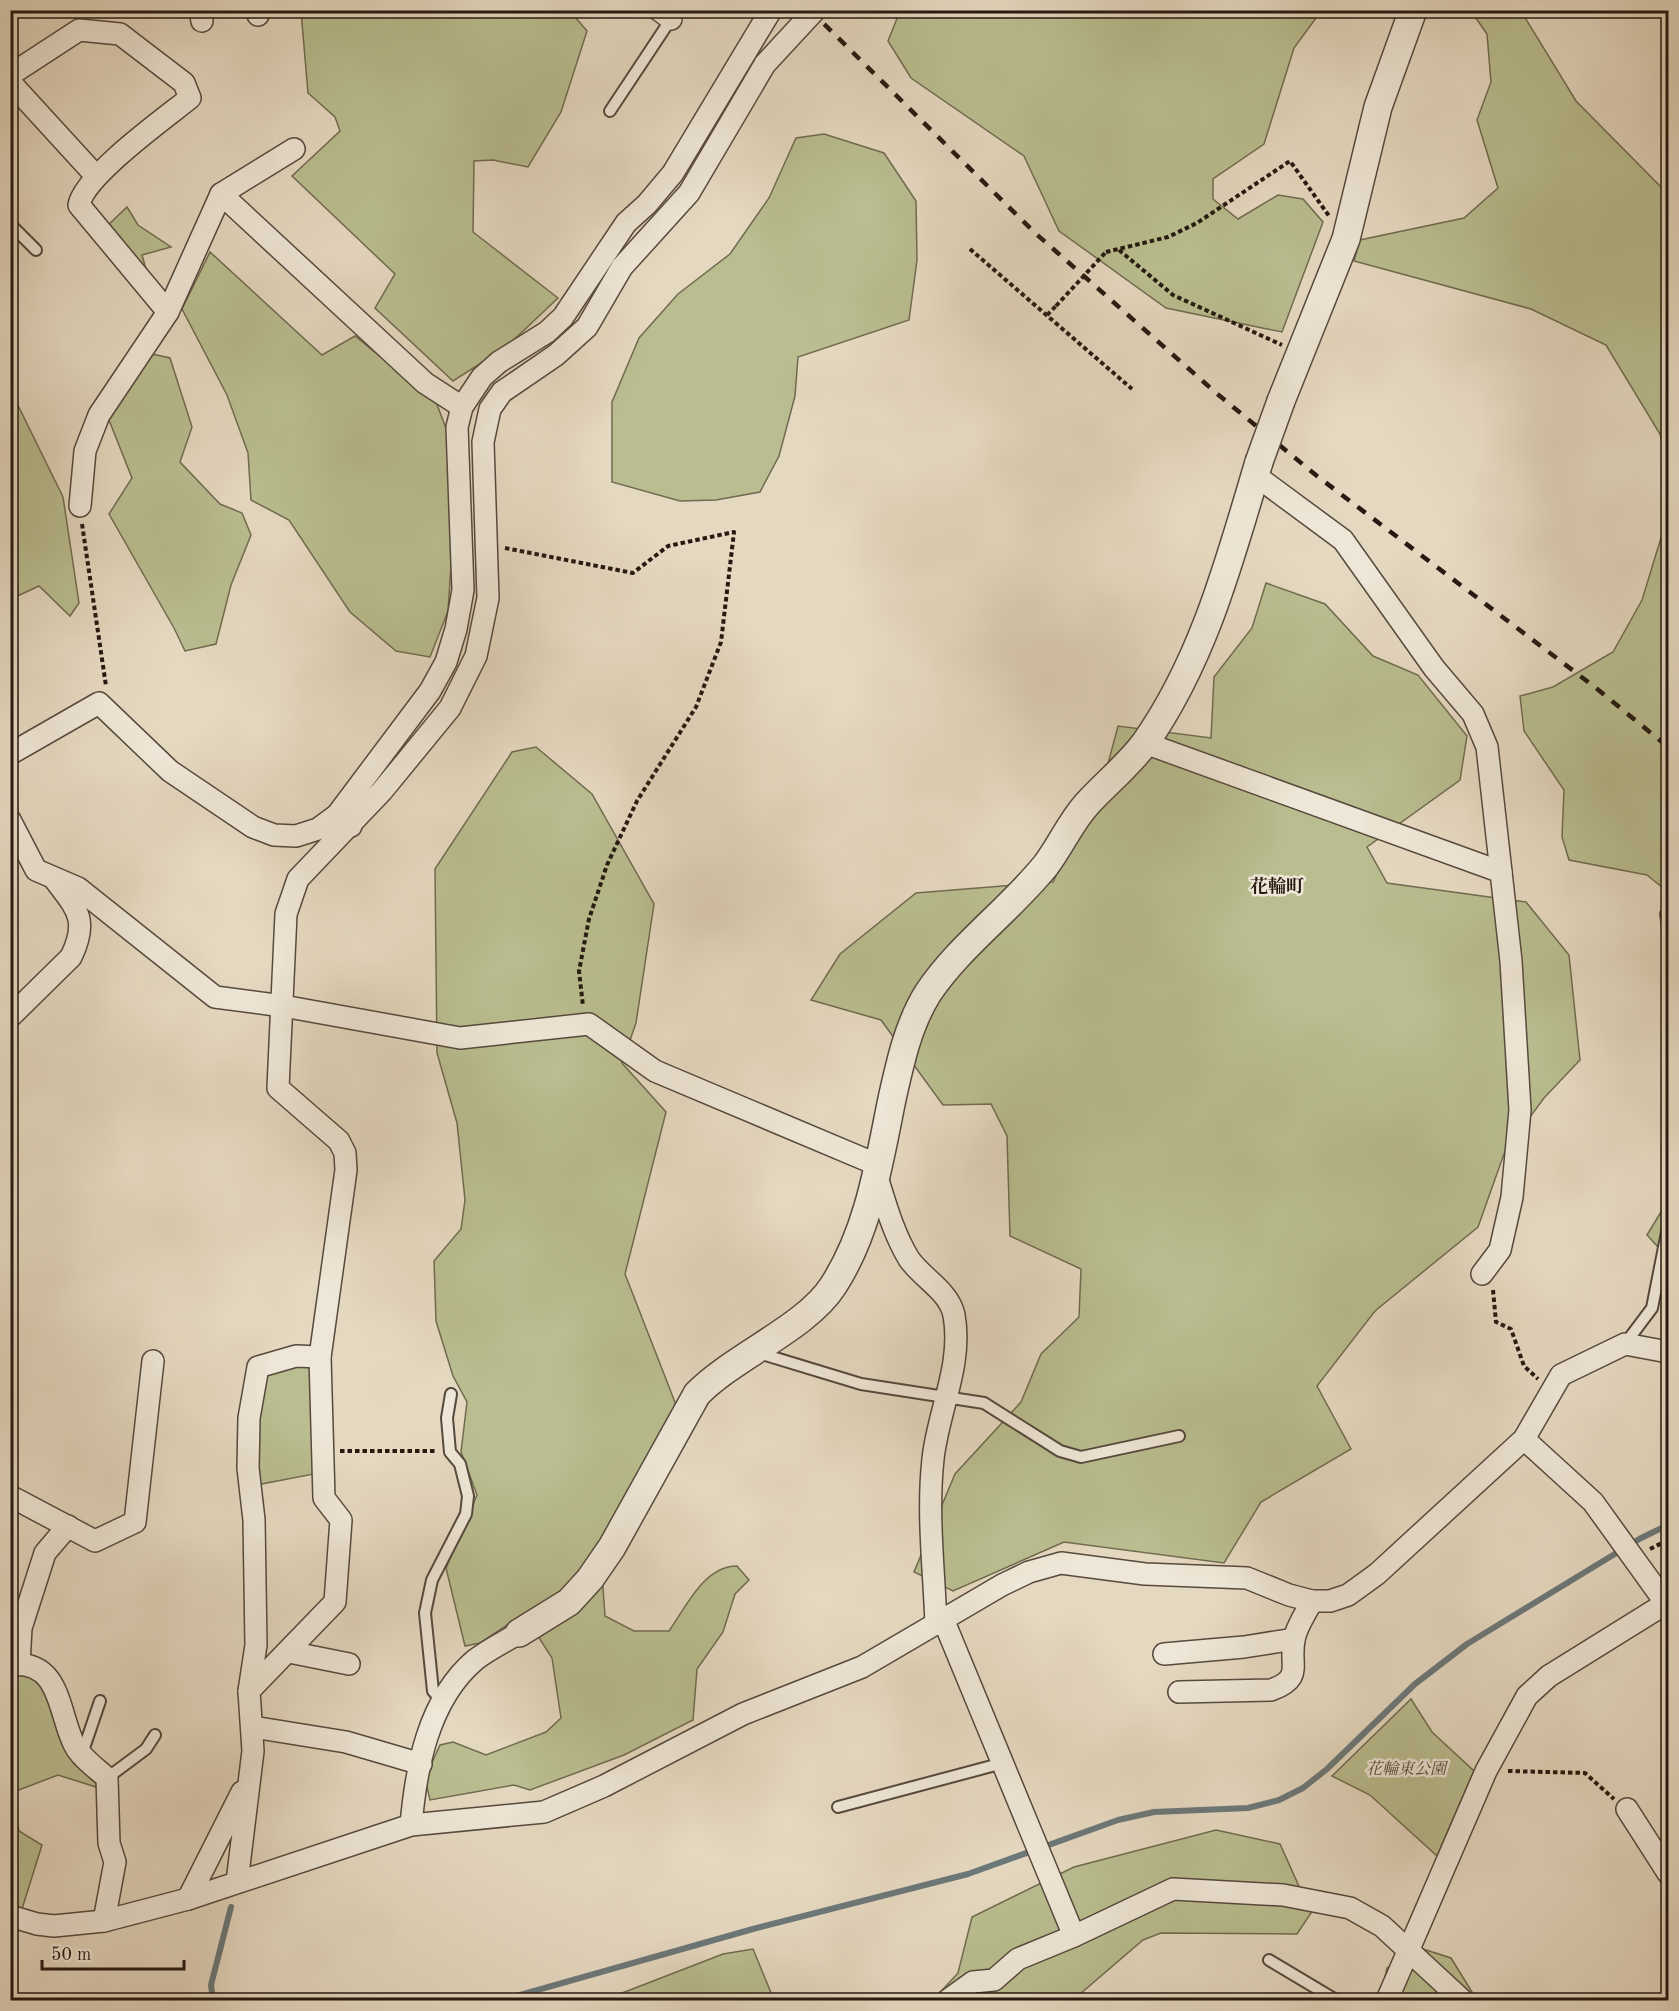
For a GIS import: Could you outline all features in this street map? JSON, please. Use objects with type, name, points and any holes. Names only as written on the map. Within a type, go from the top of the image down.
[{"type":"street","points":[[249,1691],[335,1602],[341,1520],[324,1498],[320,1357],[346,1170],[345,1153],[339,1141],[278,1088],[286,914],[290,896],[298,879],[344,820],[430,691],[446,662],[456,628],[463,590],[457,427],[462,407],[482,377],[499,362],[547,332],[563,317],[626,223],[647,204],[673,173],[771,10]]},
{"type":"street","points":[[11,749],[99,703],[170,771],[253,827],[274,836],[296,836],[344,820],[450,708],[476,656],[488,598],[483,442],[490,409],[502,392],[556,355],[587,327],[622,267],[689,193],[765,63],[815,10]]},
{"type":"street","points":[[411,1826],[421,1764],[431,1724],[442,1701],[475,1661],[569,1602],[590,1579],[612,1547],[697,1394],[713,1378],[795,1321],[831,1289],[852,1249],[877,1169],[905,1045],[926,996],[943,972],[1031,882],[1048,862],[1069,827],[1088,803],[1120,773],[1145,743],[1198,645],[1217,602],[1257,469],[1281,401],[1346,239],[1378,107],[1413,10]]},
{"type":"street","points":[[10,75],[79,30],[120,34],[184,84],[190,98],[96,176],[81,196],[79,205],[168,312]]},
{"type":"street","points":[[10,81],[96,176]]},
{"type":"street","points":[[80,506],[85,451],[99,415],[168,312],[221,194],[294,149]]},
{"type":"street","points":[[221,194],[425,383],[462,407]]},
{"type":"street","points":[[1257,469],[1343,540],[1434,668],[1473,714],[1487,747],[1511,961],[1520,1110],[1512,1197],[1500,1250],[1482,1274]]},
{"type":"street","points":[[1145,743],[1501,872]]},
{"type":"street","points":[[10,820],[36,870],[78,888],[215,997],[283,1006],[460,1038],[589,1024],[655,1071],[877,1169]]},
{"type":"street","points":[[10,1017],[71,957],[78,944],[82,926],[77,909],[52,877]]},
{"type":"street","points":[[877,1169],[892,1223],[910,1260],[944,1295],[954,1312],[957,1341],[948,1396],[933,1458],[932,1507],[940,1622],[1003,1763],[1074,1936]]},
{"type":"street","points":[[10,1916],[37,1924],[54,1926],[104,1922],[188,1899],[411,1826],[543,1812],[604,1786],[743,1714],[862,1667],[1020,1576],[1060,1563],[1145,1574],[1247,1578],[1289,1595],[1312,1601],[1330,1601],[1348,1595],[1377,1574],[1524,1438],[1561,1376],[1625,1344],[1668,1352]]},
{"type":"street","points":[[237,1882],[253,1751],[249,1691],[256,1645],[254,1520],[248,1468],[249,1418],[258,1367],[296,1356],[320,1357]]},
{"type":"street","points":[[10,1496],[95,1541],[135,1522],[153,1360]]},
{"type":"street","points":[[1387,2001],[1411,1951],[1486,1771],[1518,1710],[1536,1686],[1549,1676],[1668,1604],[1593,1502],[1524,1438]]},
{"type":"street","points":[[68,1526],[45,1553],[21,1628],[15,1664],[44,1673],[56,1689],[74,1745],[106,1778],[109,1843],[115,1862],[104,1922]]},
{"type":"street","points":[[1179,1692],[1271,1690],[1285,1685],[1291,1678],[1294,1667],[1293,1639],[1312,1601]]},
{"type":"street","points":[[1164,1654],[1244,1647],[1293,1639]]},
{"type":"street","points":[[289,1652],[349,1664]]},
{"type":"street","points":[[253,1727],[346,1742],[421,1764]]},
{"type":"street","points":[[188,1899],[248,1780]]},
{"type":"street","points":[[1627,1809],[1662,1850],[1668,1873]]},
{"type":"street","points":[[948,2001],[973,1982],[994,1980],[1018,1959],[1074,1936],[1173,1889],[1283,1895],[1350,1908],[1382,1926],[1462,2001]]},
{"type":"lane","points":[[610,111],[665,14]]},
{"type":"lane","points":[[10,224],[36,250]]},
{"type":"lane","points":[[1666,914],[1668,926]]},
{"type":"lane","points":[[1625,1344],[1652,1308],[1668,1227]]},
{"type":"lane","points":[[753,1351],[861,1384],[984,1403],[1060,1450],[1081,1457],[1179,1436]]},
{"type":"lane","points":[[442,1701],[433,1691],[425,1613],[432,1580],[466,1514],[468,1496],[460,1464],[450,1452],[447,1418],[451,1394]]},
{"type":"lane","points":[[82,1754],[100,1701]]},
{"type":"lane","points":[[106,1778],[146,1749],[155,1735]]},
{"type":"lane","points":[[838,1807],[1003,1763]]},
{"type":"lane","points":[[1269,1960],[1336,2001]]},
{"type":"path","points":[[1047,315],[1106,252],[1168,237],[1197,223],[1290,161],[1346,239]]},
{"type":"path","points":[[970,249],[1132,389]]},
{"type":"path","points":[[1118,250],[1173,295],[1299,353]]},
{"type":"path","points":[[80,506],[88,579],[106,682],[99,703]]},
{"type":"path","points":[[487,544],[633,573],[668,546],[734,532],[721,642],[696,707],[637,801],[612,854],[589,919],[579,971],[583,1004],[589,1024]]},
{"type":"path","points":[[1482,1274],[1493,1290],[1496,1322],[1511,1329],[1524,1366],[1552,1391]]},
{"type":"path","points":[[322,1451],[450,1452]]},
{"type":"path","points":[[1486,1771],[1585,1773],[1627,1809]]},
{"type":"green space","points":[[301,11],[570,11],[587,31],[561,112],[528,167],[493,160],[474,161],[473,232],[558,298],[505,348],[453,381],[375,308],[395,274],[292,176],[340,131],[335,117],[308,93]]},
{"type":"green space","points":[[900,11],[1321,11],[1294,48],[1264,144],[1213,179],[1213,199],[1238,219],[1278,195],[1303,199],[1323,222],[1282,332],[1166,308],[1059,231],[1024,156],[911,78],[888,41]]},
{"type":"green space","points":[[1321,11],[1376,11],[1375,13]]},
{"type":"green space","points":[[1471,11],[1521,11],[1576,101],[1661,187],[1668,186],[1668,466],[1660,434],[1606,345],[1531,309],[1354,261],[1360,240],[1464,218],[1498,188],[1477,120],[1491,82],[1487,34]]},
{"type":"green space","points":[[824,134],[884,153],[916,201],[917,260],[909,320],[798,357],[795,396],[779,456],[760,492],[716,500],[680,501],[612,482],[612,402],[639,338],[678,294],[730,254],[769,198],[796,138]]},
{"type":"green space","points":[[127,207],[138,225],[171,247],[142,255],[149,280],[106,227]]},
{"type":"green space","points":[[210,252],[322,355],[355,336],[436,402],[447,431],[453,536],[448,611],[430,657],[396,651],[350,612],[289,520],[251,500],[248,453],[227,395],[182,309]]},
{"type":"green space","points":[[152,354],[170,358],[192,427],[180,462],[220,504],[242,513],[251,535],[231,585],[216,644],[185,651],[109,514],[132,478],[107,415]]},
{"type":"green space","points":[[10,389],[63,497],[79,603],[70,616],[39,586],[11,599]]},
{"type":"green space","points":[[1668,515],[1668,892],[1647,875],[1569,860],[1562,837],[1564,790],[1524,731],[1520,696],[1553,687],[1613,652],[1642,600]]},
{"type":"green space","points":[[1266,583],[1325,604],[1373,656],[1418,675],[1467,736],[1460,780],[1367,847],[1387,883],[1526,902],[1569,955],[1580,1060],[1544,1098],[1505,1151],[1478,1227],[1375,1311],[1317,1386],[1351,1449],[1261,1502],[1224,1563],[1064,1542],[953,1591],[914,1572],[955,1474],[1021,1402],[1041,1354],[1079,1317],[1081,1269],[1010,1236],[1007,1136],[991,1104],[943,1105],[881,1020],[811,1000],[840,954],[916,893],[1053,882],[1105,775],[1118,726],[1211,738],[1214,677],[1252,628]]},
{"type":"green space","points":[[536,747],[592,794],[654,904],[636,1023],[622,1063],[666,1112],[625,1274],[678,1410],[600,1546],[605,1616],[634,1631],[669,1631],[697,1589],[715,1573],[737,1566],[749,1580],[735,1594],[723,1632],[697,1669],[693,1720],[624,1755],[530,1790],[514,1785],[430,1800],[425,1778],[440,1745],[453,1742],[486,1755],[546,1732],[561,1718],[552,1658],[524,1614],[480,1643],[465,1646],[446,1568],[477,1495],[461,1452],[467,1402],[453,1376],[436,1321],[434,1261],[461,1229],[465,1200],[457,1123],[437,1053],[435,869],[512,752]]},
{"type":"green space","points":[[1668,1160],[1668,1258],[1647,1235],[1661,1212]]},
{"type":"green space","points":[[299,1362],[311,1369],[314,1474],[256,1485],[253,1464],[263,1372]]},
{"type":"green space","points":[[10,1674],[22,1674],[46,1683],[62,1740],[74,1764],[98,1780],[96,1787],[58,1775],[11,1793],[19,1831],[42,1845],[22,1909],[11,1905]]},
{"type":"green space","name":"花輪東公園","points":[[1411,1699],[1432,1732],[1474,1771],[1437,1856],[1370,1795],[1332,1776]]},
{"type":"green space","points":[[1216,1830],[1280,1844],[1311,1913],[1297,1934],[1161,1933],[1143,1940],[1073,2000],[933,2000],[958,1973],[972,1917],[1074,1867]]},
{"type":"green space","points":[[753,1949],[774,2000],[604,2000],[723,1954]]},
{"type":"green space","points":[[1423,1949],[1451,1958],[1477,2000],[1380,2000],[1387,1968]]},
{"type":"waterway","points":[[502,2000],[753,1929],[968,1874],[1118,1820],[1154,1812],[1248,1808],[1279,1800],[1303,1788],[1327,1769],[1415,1684],[1467,1644],[1641,1538],[1668,1525]]},
{"type":"waterway","points":[[213,2000],[211,1985],[231,1907]]},
{"type":"railway","points":[[810,10],[1034,232],[1215,392],[1317,476],[1596,688],[1668,747]]},
{"type":"district","name":"花輪町","points":[[1277,886]]}]
